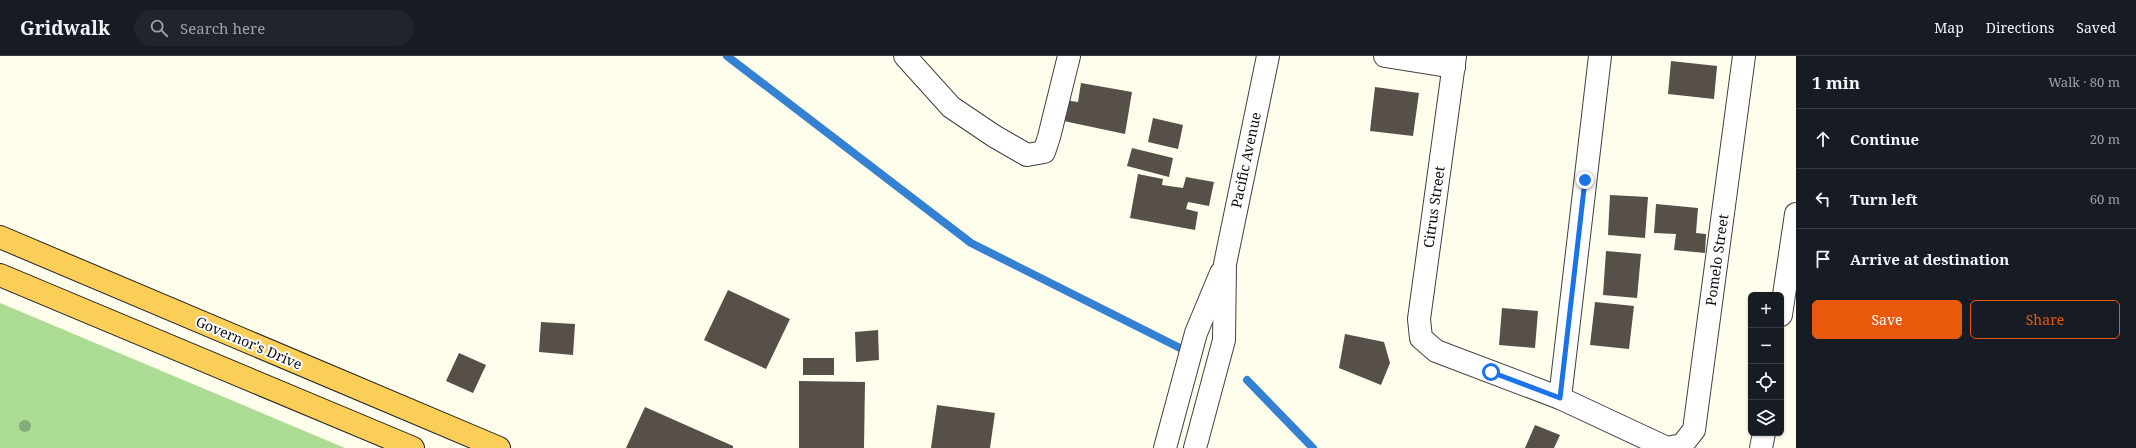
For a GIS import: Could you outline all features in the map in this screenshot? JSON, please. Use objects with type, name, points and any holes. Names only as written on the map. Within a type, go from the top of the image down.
[{"type":"highway","name":"Governor's Drive","points":[[0,237],[499,448]]},
{"type":"highway","points":[[0,275],[413,448]]},
{"type":"street","points":[[905,56],[951,107],[994,136],[1027,155],[1044,152],[1069,56]]},
{"type":"street","name":"Pacific Avenue","points":[[1195,448],[1224,340],[1225,264],[1268,56]]},
{"type":"street","points":[[1385,56],[1454,61]]},
{"type":"street","points":[[1600,56],[1560,398],[1675,447]]},
{"type":"street","name":"Pomelo Street","points":[[1675,447],[1694,430],[1744,56]]},
{"type":"street","name":"Citrus Street","points":[[1454,61],[1419,319],[1421,338],[1436,351],[1560,398]]},
{"type":"street","points":[[1784,295],[1796,214]]},
{"type":"street","name":"Pacific Avenue","points":[[1165,448],[1196,333],[1225,264]]},
{"type":"street","points":[[1185,375],[1213,382]]},
{"type":"street","points":[[1761,448],[1763,436]]},
{"type":"green space","points":[[0,303],[345,448],[0,448]]},
{"type":"building","points":[[1671,61],[1717,66],[1714,99],[1668,94]]},
{"type":"building","points":[[1081,83],[1132,92],[1125,134],[1059,120],[1064,100],[1078,102]]},
{"type":"building","points":[[1375,87],[1419,93],[1413,136],[1370,131]]},
{"type":"building","points":[[1153,118],[1183,125],[1178,149],[1148,142]]},
{"type":"building","points":[[1132,148],[1173,158],[1169,177],[1127,166]]},
{"type":"building","points":[[1138,174],[1163,179],[1162,185],[1183,188],[1186,177],[1214,182],[1209,206],[1188,202],[1186,209],[1198,212],[1195,230],[1130,218]]},
{"type":"building","points":[[1610,195],[1648,197],[1645,238],[1608,235]]},
{"type":"building","points":[[1656,204],[1698,208],[1696,233],[1706,234],[1705,253],[1674,250],[1676,234],[1654,233]]},
{"type":"building","points":[[1606,251],[1641,254],[1637,298],[1603,295]]},
{"type":"building","points":[[728,290],[790,319],[766,369],[704,340]]},
{"type":"building","points":[[1595,302],[1634,306],[1629,349],[1590,345]]},
{"type":"building","points":[[1502,308],[1538,311],[1535,348],[1499,345]]},
{"type":"building","points":[[541,322],[575,324],[573,355],[539,352]]},
{"type":"building","points":[[878,330],[879,360],[856,362],[855,332]]},
{"type":"building","points":[[1345,334],[1384,342],[1390,363],[1381,385],[1339,368]]},
{"type":"building","points":[[459,353],[486,365],[473,393],[446,381]]},
{"type":"building","points":[[803,358],[834,358],[834,375],[803,375]]},
{"type":"building","points":[[799,381],[865,382],[864,448],[799,448]]},
{"type":"building","points":[[937,405],[995,413],[990,448],[931,448]]},
{"type":"building","points":[[645,407],[733,446],[733,448],[626,448]]},
{"type":"building","points":[[1535,425],[1560,435],[1554,448],[1525,448]]},
{"type":"waterway","points":[[727,56],[971,243],[1180,348]]},
{"type":"waterway","points":[[1247,380],[1313,448]]},
{"type":"route","points":[[1491,372],[1560,398],[1585,180]]}]
